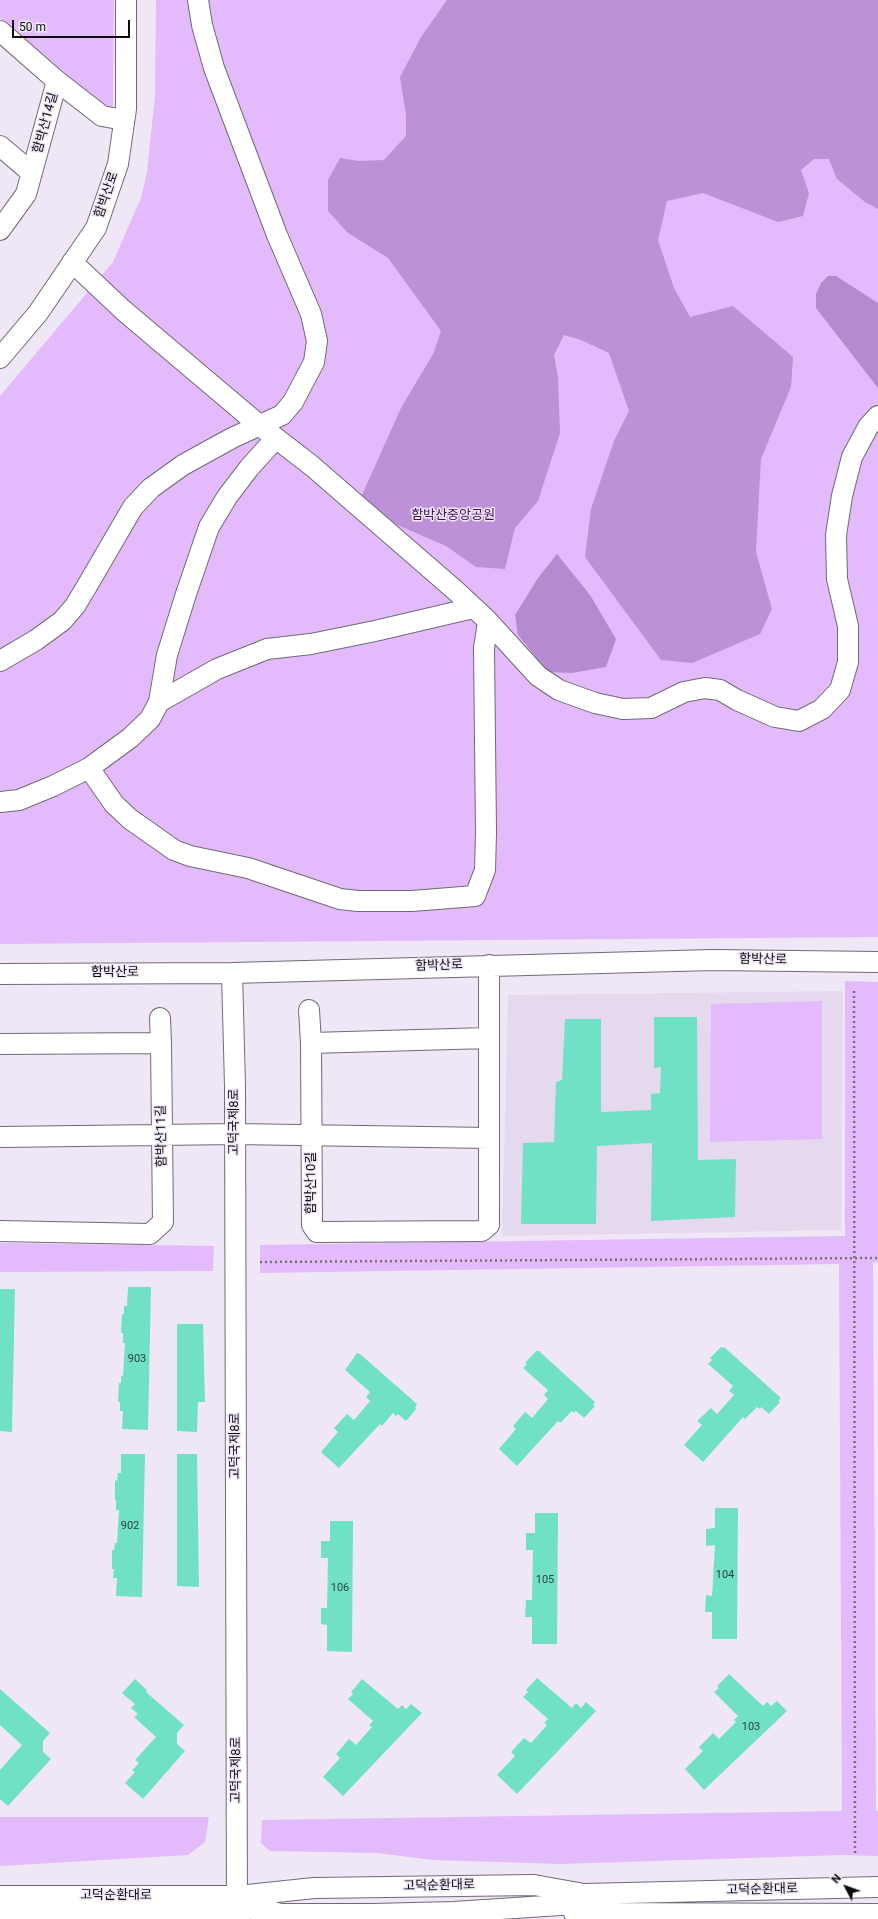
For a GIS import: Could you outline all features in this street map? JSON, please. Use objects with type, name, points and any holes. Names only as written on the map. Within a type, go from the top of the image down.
[{"type":"street","name":"함박산로","points":[[0,358],[38,313],[96,228],[118,164],[124,120],[126,0]]},
{"type":"street","points":[[0,661],[36,640],[62,621],[75,606],[133,508],[151,488],[183,464],[259,425],[282,415],[293,402],[314,362],[317,341],[310,314],[277,235],[214,68],[202,25],[198,0]]},
{"type":"street","name":"함박산14길","points":[[0,31],[57,81],[26,194],[0,230]]},
{"type":"street","points":[[57,81],[102,116],[124,120]]},
{"type":"street","points":[[0,146],[32,173]]},
{"type":"street","points":[[72,262],[123,310],[259,425],[312,466],[474,608],[538,676],[559,690],[595,703],[623,709],[651,708],[684,692],[705,688],[720,690],[737,700],[781,718],[799,721],[822,709],[840,690],[848,662],[848,626],[837,579],[836,535],[842,496],[852,458],[868,427],[878,416]]},
{"type":"street","points":[[0,802],[19,800],[53,786],[89,768],[130,738],[150,719],[159,702],[167,655],[209,527],[227,496],[249,468],[276,438]]},
{"type":"street","points":[[159,702],[217,669],[267,649],[311,644],[474,608]]},
{"type":"street","points":[[89,768],[114,804],[130,819],[174,850],[190,856],[248,868],[340,899],[358,901],[412,901],[475,896],[485,870],[486,817],[484,648],[488,622]]},
{"type":"street","name":"함박산로","points":[[0,974],[232,973],[713,960],[878,962]]},
{"type":"street","name":"함박산10길","points":[[309,1010],[311,1043],[312,1225],[317,1232],[482,1231],[489,1225],[489,965]]},
{"type":"street","name":"고덕국제8로","points":[[232,973],[235,1134],[237,1909]]},
{"type":"street","name":"함박산11길","points":[[0,1231],[150,1234],[163,1222],[160,1018]]},
{"type":"street","points":[[311,1043],[488,1038]]},
{"type":"street","points":[[0,1044],[161,1043]]},
{"type":"street","points":[[0,1137],[235,1134],[489,1138]]},
{"type":"street","name":"고덕순환대로","points":[[0,1896],[237,1909],[314,1888],[534,1885],[584,1894],[878,1887]]},
{"type":"street","points":[[563,1904],[584,1894]]},
{"type":"street","points":[[0,1916],[90,1911],[204,1916],[237,1909],[267,1910],[281,1914],[373,1914],[454,1912],[563,1904],[878,1897]]},
{"type":"street","points":[[0,1907],[153,1904],[359,1919],[580,1912],[878,1914]]},
{"type":"path","points":[[854,991],[855,1856]]},
{"type":"path","points":[[260,1262],[878,1258]]},
{"type":"shaded area","points":[[828,276],[836,276],[878,303],[878,388],[816,308],[816,294],[821,283]]},
{"type":"shaded area","points":[[557,554],[590,595],[616,639],[606,667],[572,673],[548,672],[518,635],[515,615],[538,578]]},
{"type":"shaded area","points":[[843,991],[841,1230],[502,1236],[508,995]]},
{"type":"green space","points":[[0,0],[114,0],[113,108],[101,104],[0,18]]},
{"type":"green space","name":"함박산중앙공원","points":[[156,0],[878,0],[878,937],[0,944],[0,396],[113,262],[141,198],[147,172],[155,95]]},
{"type":"green space","points":[[447,0],[878,0],[878,209],[865,202],[837,179],[829,159],[814,159],[801,170],[809,193],[803,216],[778,222],[703,193],[667,201],[658,240],[674,288],[690,317],[733,306],[793,357],[791,387],[761,459],[756,552],[772,609],[760,634],[692,663],[661,660],[585,557],[591,509],[614,441],[629,411],[609,353],[581,340],[564,335],[554,355],[558,377],[560,433],[538,501],[515,528],[505,569],[476,567],[446,546],[372,514],[362,495],[401,408],[433,354],[441,331],[388,258],[348,233],[328,211],[328,180],[340,158],[359,161],[384,160],[406,136],[406,115],[400,77],[421,37]]},
{"type":"green space","points":[[845,981],[878,982],[878,1262],[873,1263],[876,1811],[878,1811],[878,1856],[842,1855],[561,1864],[433,1860],[377,1853],[270,1851],[261,1843],[262,1820],[842,1811],[839,1264],[260,1273],[260,1245],[845,1236]]},
{"type":"green space","points":[[822,1001],[822,1139],[710,1142],[711,1004]]},
{"type":"green space","points":[[0,1243],[214,1246],[213,1271],[0,1272]]},
{"type":"green space","points":[[0,1817],[209,1817],[205,1842],[188,1855],[0,1866]]},
{"type":"building","points":[[654,1017],[697,1017],[698,1160],[736,1159],[735,1217],[651,1221],[652,1143],[597,1146],[596,1224],[521,1224],[523,1143],[554,1142],[556,1082],[562,1080],[565,1019],[601,1019],[601,1112],[651,1110],[651,1094],[660,1093],[661,1067],[654,1068]]},
{"type":"building","points":[[128,1287],[151,1287],[148,1430],[122,1429],[123,1411],[120,1411],[120,1402],[118,1402],[119,1383],[121,1383],[121,1376],[123,1376],[125,1343],[123,1343],[123,1333],[121,1333],[122,1314],[124,1314],[124,1306],[127,1306]]},
{"type":"building","points":[[0,1289],[15,1289],[12,1432],[0,1431]]},
{"type":"building","points":[[177,1324],[203,1324],[205,1402],[198,1402],[197,1432],[177,1431]]},
{"type":"building","points":[[721,1347],[724,1347],[781,1398],[778,1401],[780,1402],[769,1414],[761,1407],[760,1409],[757,1407],[745,1419],[743,1417],[703,1462],[684,1445],[702,1425],[697,1421],[711,1408],[717,1414],[734,1395],[729,1391],[733,1386],[708,1364],[712,1360],[710,1358]]},
{"type":"building","points":[[536,1351],[539,1351],[595,1402],[593,1405],[595,1406],[584,1418],[576,1411],[574,1413],[572,1411],[560,1423],[558,1421],[517,1466],[499,1449],[516,1429],[513,1426],[525,1412],[532,1418],[548,1399],[544,1395],[548,1390],[523,1368],[527,1364],[525,1363]]},
{"type":"building","points":[[357,1353],[417,1404],[416,1409],[406,1421],[398,1414],[396,1416],[393,1413],[382,1426],[380,1424],[339,1468],[321,1452],[338,1432],[334,1428],[347,1414],[354,1420],[370,1401],[366,1397],[370,1392],[345,1370]]},
{"type":"building","points":[[121,1454],[145,1454],[142,1597],[116,1596],[117,1578],[113,1578],[114,1569],[112,1569],[112,1550],[114,1550],[115,1543],[117,1543],[119,1510],[116,1510],[115,1480],[117,1481],[118,1473],[121,1473]]},
{"type":"building","points":[[177,1454],[197,1454],[199,1587],[177,1586]]},
{"type":"building","points":[[715,1508],[738,1508],[737,1639],[712,1639],[712,1612],[705,1612],[706,1595],[712,1596],[715,1545],[706,1546],[706,1529],[715,1528]]},
{"type":"building","points":[[535,1513],[558,1513],[557,1644],[532,1644],[532,1617],[525,1617],[526,1600],[532,1600],[533,1550],[526,1550],[526,1533],[535,1533]]},
{"type":"building","points":[[330,1521],[353,1521],[352,1652],[327,1651],[327,1625],[321,1624],[321,1608],[327,1608],[328,1558],[321,1558],[321,1541],[330,1541]]},
{"type":"building","points":[[729,1674],[763,1706],[767,1702],[771,1706],[777,1701],[787,1711],[704,1790],[685,1769],[703,1751],[699,1747],[713,1733],[719,1739],[736,1722],[734,1720],[738,1716],[714,1692],[719,1688],[717,1686]]},
{"type":"building","points":[[537,1678],[572,1708],[576,1703],[581,1708],[586,1702],[596,1711],[517,1794],[497,1775],[515,1756],[511,1752],[524,1738],[531,1743],[547,1725],[544,1723],[548,1719],[523,1697],[528,1692],[526,1690]]},
{"type":"building","points":[[135,1679],[147,1690],[146,1692],[184,1725],[177,1733],[177,1744],[185,1751],[143,1799],[125,1783],[135,1772],[132,1770],[139,1763],[135,1760],[156,1737],[134,1717],[138,1714],[131,1708],[135,1704],[122,1693]]},
{"type":"building","points":[[362,1679],[398,1709],[402,1705],[406,1709],[411,1704],[422,1713],[343,1796],[323,1777],[340,1758],[336,1754],[349,1739],[356,1745],[372,1727],[369,1725],[373,1721],[348,1699],[353,1694],[351,1692]]},
{"type":"building","points":[[0,1689],[50,1733],[43,1741],[43,1752],[51,1759],[8,1806],[0,1799],[0,1770],[22,1745],[0,1725]]}]
